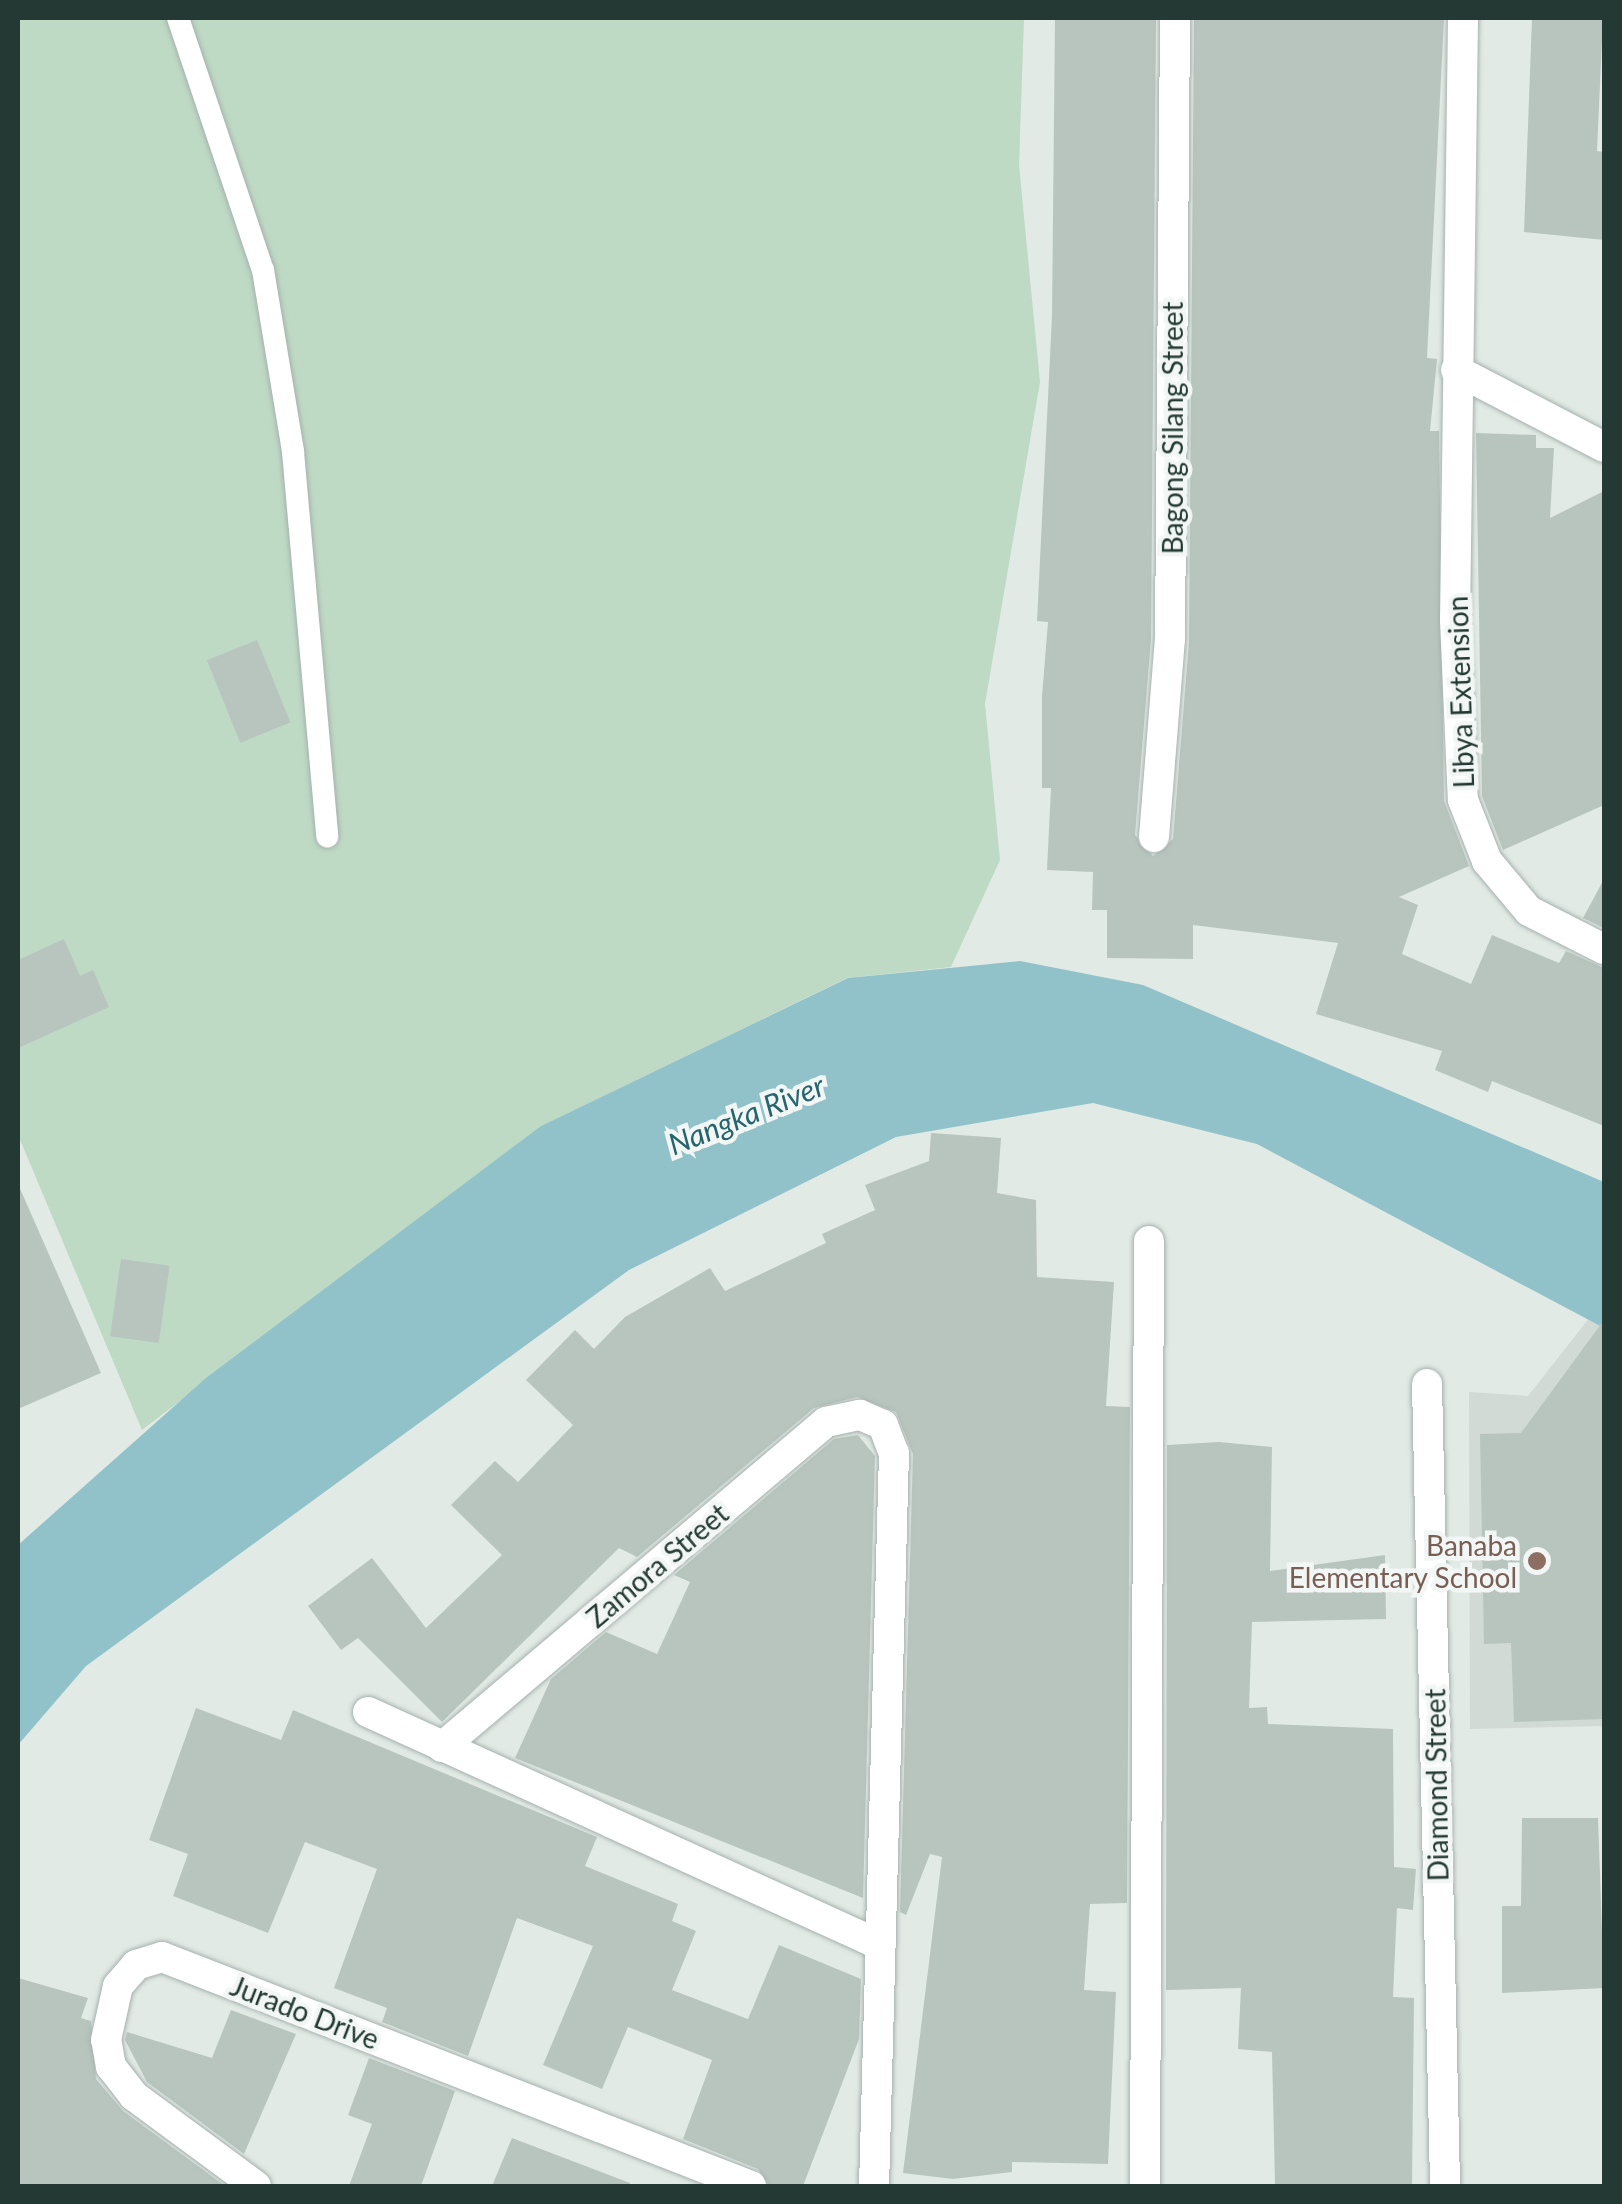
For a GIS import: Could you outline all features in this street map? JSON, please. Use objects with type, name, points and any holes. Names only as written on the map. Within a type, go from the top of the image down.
[{"type":"street","name":"Bagong Silang Street","points":[[1154,837],[1170,640],[1175,18]]},
{"type":"street","name":"Libya Extension","points":[[1464,18],[1456,370],[1463,800],[1488,861],[1530,911],[1604,949]]},
{"type":"street","points":[[1456,370],[1604,447]]},
{"type":"street","points":[[1145,2186],[1150,1241]]},
{"type":"street","name":"Diamond Street","points":[[1428,1384],[1445,2186]]},
{"type":"street","name":"Zamora Street","points":[[442,1746],[826,1422],[860,1415],[883,1426],[894,1453],[878,1944]]},
{"type":"street","points":[[368,1712],[878,1944],[874,2186]]},
{"type":"street","name":"Jurado Drive","points":[[256,2186],[134,2096],[111,2068],[106,2040],[118,1986],[136,1966],[162,1957],[751,2186]]},
{"type":"lane","points":[[178,18],[262,270],[293,452],[327,836]]},
{"type":"shaded area","name":"Banaba Elementary School","points":[[1590,1317],[1604,1328],[1604,1726],[1470,1729],[1469,1392],[1528,1396]]},
{"type":"green space","points":[[18,18],[1024,18],[1019,165],[1040,382],[985,704],[1000,860],[951,967],[847,978],[541,1126],[142,1430],[18,1135]]},
{"type":"water","name":"Nangka River","points":[[1020,961],[1143,985],[1604,1182],[1604,1328],[1257,1144],[1093,1103],[896,1137],[629,1270],[86,1666],[18,1745],[18,1545],[206,1378],[541,1126],[848,978]]},
{"type":"building","points":[[1055,18],[1156,18],[1151,639],[1135,835],[1153,856],[1173,839],[1189,642],[1194,18],[1444,18],[1427,358],[1437,359],[1430,431],[1439,431],[1444,801],[1469,866],[1399,897],[1418,905],[1402,954],[1471,984],[1492,935],[1559,963],[1566,951],[1604,968],[1604,1126],[1492,1081],[1488,1092],[1435,1070],[1442,1051],[1316,1014],[1338,943],[1193,925],[1193,959],[1107,958],[1107,910],[1092,910],[1093,872],[1047,870],[1051,788],[1042,788],[1042,696],[1048,622],[1037,621],[1052,316]]},
{"type":"building","points":[[1532,18],[1603,18],[1597,151],[1604,152],[1604,240],[1524,232]]},
{"type":"building","points":[[1476,433],[1536,435],[1536,448],[1554,448],[1550,518],[1604,491],[1604,805],[1503,850],[1482,796]]},
{"type":"building","points":[[257,640],[290,723],[240,743],[207,660]]},
{"type":"building","points":[[1604,879],[1604,928],[1583,918]]},
{"type":"building","points":[[64,939],[80,976],[93,970],[109,1007],[18,1048],[18,960]]},
{"type":"building","points":[[931,1133],[1001,1138],[997,1193],[1036,1200],[1037,1277],[1114,1282],[1106,1406],[1130,1407],[1127,1903],[1090,1904],[1084,1990],[1116,1992],[1108,2164],[1012,2162],[1012,2172],[953,2179],[903,2173],[942,1857],[930,1854],[906,1915],[900,1912],[913,1454],[896,1412],[857,1397],[814,1408],[637,1557],[619,1548],[442,1722],[358,1638],[341,1650],[308,1606],[372,1558],[426,1628],[502,1555],[451,1505],[495,1461],[518,1482],[573,1425],[526,1380],[575,1330],[594,1349],[625,1317],[710,1268],[725,1291],[826,1243],[822,1234],[875,1210],[865,1185],[929,1161]]},
{"type":"building","points":[[18,1184],[101,1373],[18,1409]]},
{"type":"building","points":[[121,1259],[170,1266],[159,1343],[110,1336]]},
{"type":"building","name":"Banaba Elementary School","points":[[1604,1320],[1604,1719],[1514,1722],[1511,1643],[1484,1644],[1480,1434],[1521,1433]]},
{"type":"building","points":[[858,1435],[875,1456],[863,1898],[515,1758],[551,1679],[606,1632],[657,1654],[690,1582],[674,1575],[834,1439]]},
{"type":"building","points":[[1219,1442],[1272,1447],[1270,1571],[1385,1555],[1386,1619],[1252,1622],[1249,1708],[1267,1707],[1268,1724],[1393,1729],[1394,1867],[1416,1869],[1413,1910],[1397,1908],[1393,1997],[1414,1998],[1412,2186],[1275,2186],[1272,2052],[1238,2049],[1241,1988],[1166,1990],[1167,1445]]},
{"type":"building","points":[[196,1708],[281,1740],[293,1710],[597,1837],[585,1866],[678,1904],[672,1921],[696,1931],[672,1990],[748,2019],[779,1945],[861,1979],[859,2039],[803,2186],[769,2186],[758,2169],[683,2139],[712,2060],[628,2027],[602,2089],[543,2065],[593,1946],[517,1918],[468,2056],[382,2022],[387,2008],[334,1988],[377,1869],[305,1842],[268,1933],[173,1896],[188,1854],[149,1840]]},
{"type":"building","points":[[1522,1818],[1598,1818],[1604,1988],[1502,1993],[1502,1906],[1521,1906]]},
{"type":"building","points":[[18,1978],[88,1998],[81,2018],[91,2021],[96,2079],[123,2111],[225,2186],[18,2186]]},
{"type":"building","points":[[231,2010],[296,2034],[244,2154],[147,2082],[125,2040],[127,2032],[212,2058]]},
{"type":"building","points":[[369,2058],[455,2091],[421,2186],[349,2186],[372,2124],[348,2115]]},
{"type":"building","points":[[512,2138],[630,2183],[630,2186],[492,2186]]},
{"type":"place","name":"Banaba Elementary School","points":[[1537,1561]]}]
